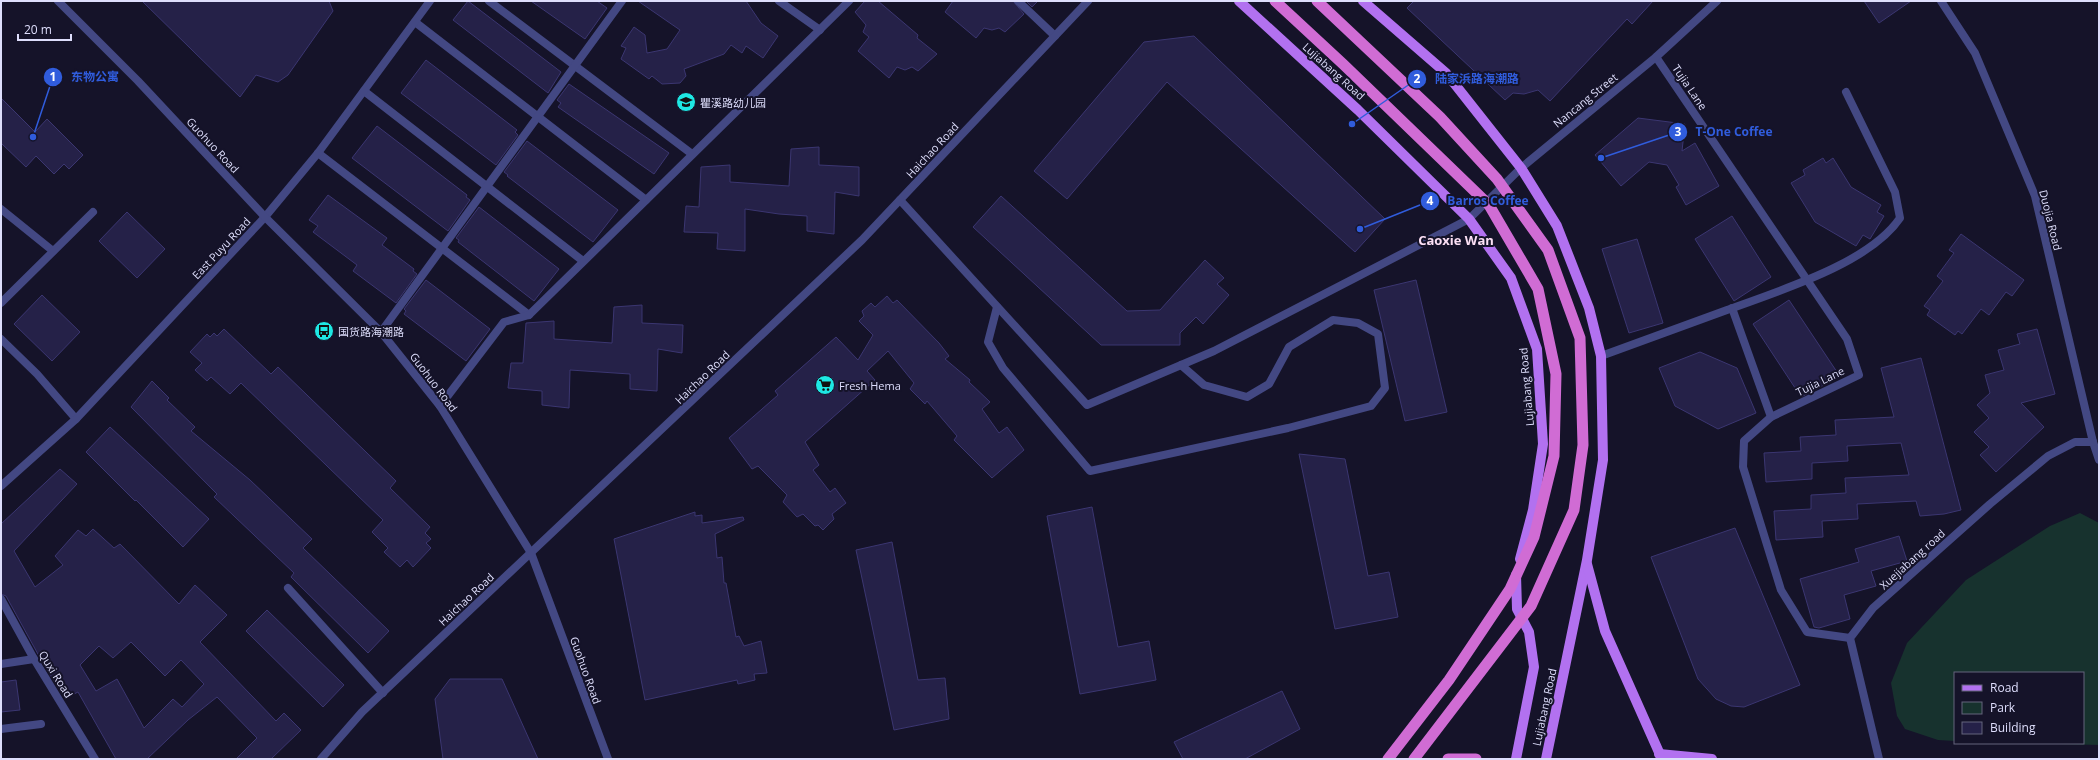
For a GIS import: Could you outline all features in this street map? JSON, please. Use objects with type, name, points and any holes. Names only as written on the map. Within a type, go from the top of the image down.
[{"type":"highway","points":[[1275,1],[1343,64],[1489,205],[1538,289],[1556,374],[1554,456],[1534,537],[1510,589],[1449,680],[1388,759]]},
{"type":"highway","points":[[1317,1],[1440,117],[1497,179],[1548,250],[1580,338],[1583,445],[1574,510],[1532,606],[1414,759]]},
{"type":"highway","points":[[1448,759],[1476,759]]},
{"type":"main road","name":"Lujiabang Road","points":[[1239,1],[1358,110],[1469,219],[1511,278],[1537,349],[1543,444],[1533,510],[1516,577],[1517,609],[1529,632],[1534,666],[1516,759]]},
{"type":"main road","name":"Lujiabang Road","points":[[1370,3],[1446,73],[1521,168],[1557,226],[1589,308],[1601,356],[1603,460],[1586,560],[1546,759]]},
{"type":"main road","points":[[1586,560],[1605,631],[1660,756],[1712,759]]},
{"type":"street","name":"Guohuo Road","points":[[58,1],[138,81],[265,217],[381,332],[440,406],[531,553],[608,759]]},
{"type":"street","name":"East Puyu Road","points":[[1,486],[76,419],[265,217],[318,153],[430,1]]},
{"type":"street","points":[[489,1],[692,154]]},
{"type":"street","points":[[381,332],[622,1]]},
{"type":"street","points":[[779,1],[820,30]]},
{"type":"street","points":[[440,406],[504,322],[529,315],[582,261],[850,1]]},
{"type":"street","points":[[1018,1],[1055,36]]},
{"type":"street","name":"Haichao Road","points":[[321,759],[362,712],[856,245],[1088,1]]},
{"type":"street","name":"Nancang Street","points":[[997,307],[1087,405],[1182,365],[1214,351],[1469,219],[1521,168],[1656,57],[1717,1]]},
{"type":"street","name":"Duojia Road","points":[[1941,1],[1974,53],[2035,196],[2096,442],[2099,460]]},
{"type":"street","points":[[415,22],[646,200]]},
{"type":"street","name":"Tujia Lane","points":[[1656,57],[1847,339],[1859,375],[1772,417],[1744,441],[1743,467],[1781,590],[1807,632],[1850,638]]},
{"type":"street","points":[[364,91],[582,261]]},
{"type":"street","points":[[1601,356],[1807,280],[1872,246],[1891,230],[1900,218],[1895,192],[1846,92]]},
{"type":"street","points":[[318,153],[529,315]]},
{"type":"street","points":[[900,200],[997,307],[988,342],[1003,368],[1090,471],[1288,428],[1371,406],[1385,388],[1378,334],[1358,323],[1333,320],[1289,347],[1269,384],[1247,397],[1204,385],[1182,365]]},
{"type":"street","points":[[1,209],[53,251]]},
{"type":"street","points":[[1,303],[92,212]]},
{"type":"street","points":[[1732,308],[1772,417]]},
{"type":"street","points":[[1,339],[37,374],[76,419]]},
{"type":"street","name":"Xuejiabang road","points":[[1850,638],[1873,608],[1990,504],[2048,456],[2075,442],[2096,442]]},
{"type":"street","points":[[288,588],[382,693]]},
{"type":"street","name":"Quxi Road","points":[[1,599],[34,660],[95,759]]},
{"type":"street","points":[[1850,638],[1879,759]]},
{"type":"street","points":[[1,664],[34,660]]},
{"type":"street","points":[[1,729],[41,724]]},
{"type":"green space","points":[[2080,513],[2099,523],[2099,745],[2063,744],[2084,744],[2084,672],[1954,672],[1954,741],[1938,740],[1905,729],[1897,716],[1891,683],[1907,643],[1966,580],[2050,526]]},
{"type":"building","points":[[142,1],[329,1],[333,11],[288,75],[278,82],[256,75],[240,97]]},
{"type":"building","points":[[468,1],[561,72],[548,93],[453,20]]},
{"type":"building","points":[[531,1],[597,1],[607,8],[585,39]]},
{"type":"building","points":[[638,1],[746,1],[761,23],[778,36],[763,58],[746,46],[742,53],[731,45],[724,54],[684,69],[686,76],[680,83],[662,84],[652,76],[649,79],[621,59],[626,48],[621,46],[634,27],[645,35],[647,53],[667,49],[680,30]]},
{"type":"building","points":[[865,1],[878,1],[918,35],[917,38],[937,54],[918,71],[912,67],[905,70],[897,67],[889,78],[858,51],[869,37],[863,32],[866,25],[855,12]]},
{"type":"building","points":[[953,1],[1013,1],[1024,14],[1005,32],[999,28],[992,30],[984,28],[976,38],[945,12]]},
{"type":"building","points":[[1026,1],[1038,1],[1032,7]]},
{"type":"building","points":[[1414,1],[1653,1],[1632,24],[1627,19],[1550,101],[1538,90],[1524,94],[1513,93],[1505,100],[1407,8]]},
{"type":"building","points":[[1864,1],[1911,1],[1879,23]]},
{"type":"building","points":[[1194,36],[1385,219],[1355,252],[1167,82],[1067,199],[1034,171],[1144,42]]},
{"type":"building","points":[[426,60],[517,130],[515,132],[518,135],[496,165],[401,93]]},
{"type":"building","points":[[569,84],[669,153],[654,174],[558,107],[561,103],[557,100]]},
{"type":"building","points":[[1,98],[35,132],[47,119],[83,155],[69,169],[64,164],[54,174],[36,156],[26,167],[1,143]]},
{"type":"building","points":[[1638,118],[1685,124],[1682,151],[1695,143],[1719,186],[1686,205],[1676,187],[1679,185],[1667,165],[1649,162],[1621,186],[1595,155]]},
{"type":"building","points":[[377,126],[467,195],[466,197],[470,200],[448,231],[352,158]]},
{"type":"building","points":[[527,141],[618,210],[593,242],[507,176],[508,175],[504,172]]},
{"type":"building","points":[[819,147],[819,165],[859,167],[859,196],[835,192],[834,234],[807,231],[807,216],[745,209],[745,251],[717,249],[718,233],[684,232],[686,206],[699,207],[701,167],[730,165],[730,182],[789,186],[791,149]]},
{"type":"building","points":[[1823,158],[1826,163],[1833,158],[1851,187],[1881,205],[1877,212],[1884,216],[1870,239],[1863,235],[1856,246],[1815,222],[1791,183],[1805,175],[1803,170]]},
{"type":"building","points":[[328,195],[387,238],[382,245],[414,269],[413,271],[417,274],[396,303],[353,271],[357,265],[313,232],[318,226],[309,220]]},
{"type":"building","points":[[1001,196],[1127,311],[1160,310],[1205,260],[1224,278],[1217,284],[1229,295],[1203,324],[1196,317],[1180,333],[1180,345],[1101,345],[973,227]]},
{"type":"building","points":[[479,207],[559,269],[534,301],[458,242],[459,240],[456,238]]},
{"type":"building","points":[[127,212],[165,249],[137,278],[99,241]]},
{"type":"building","points":[[1732,216],[1771,277],[1734,301],[1695,239]]},
{"type":"building","points":[[1961,234],[2024,280],[2012,296],[2006,292],[1989,315],[1981,309],[1962,334],[1958,331],[1955,335],[1927,315],[1930,310],[1924,306],[1943,281],[1937,276],[1954,253],[1949,250]]},
{"type":"building","points":[[1637,239],[1663,323],[1629,333],[1602,249]]},
{"type":"building","points":[[426,280],[490,329],[466,361],[404,314],[406,311],[404,309]]},
{"type":"building","points":[[1416,280],[1447,412],[1405,421],[1374,290]]},
{"type":"building","points":[[42,295],[80,332],[52,361],[14,324]]},
{"type":"building","points":[[887,296],[893,303],[897,300],[939,343],[949,356],[945,359],[970,380],[969,382],[990,402],[982,409],[999,433],[1007,427],[1024,450],[992,478],[954,440],[957,436],[927,401],[925,404],[910,389],[914,383],[888,351],[867,371],[875,380],[805,442],[819,465],[813,470],[830,492],[835,488],[846,503],[832,514],[834,519],[823,530],[818,525],[815,526],[803,514],[797,517],[783,502],[787,495],[758,466],[752,469],[729,438],[778,395],[775,391],[836,337],[858,360],[873,335],[859,321],[864,316],[862,311],[871,303],[875,307]]},
{"type":"building","points":[[1789,300],[1839,375],[1801,397],[1753,324]]},
{"type":"building","points":[[642,305],[642,323],[683,325],[682,353],[658,349],[657,391],[630,389],[630,374],[570,370],[569,408],[542,405],[542,391],[508,388],[511,363],[523,363],[526,323],[554,321],[554,339],[612,343],[614,307]]},
{"type":"building","points":[[224,329],[271,374],[278,367],[396,481],[390,488],[430,527],[425,533],[431,539],[426,543],[431,548],[413,567],[407,560],[400,567],[384,552],[388,548],[372,532],[383,520],[241,383],[230,394],[211,377],[207,381],[195,370],[202,363],[190,352],[207,334],[210,337],[214,333],[217,336]]},
{"type":"building","points":[[2037,329],[2055,394],[2021,403],[2044,427],[1996,472],[1980,455],[1989,447],[1974,432],[1989,418],[1977,405],[1990,393],[1985,375],[2004,370],[1998,350],[2020,344],[2017,334]]},
{"type":"building","points":[[1700,352],[1737,368],[1756,413],[1718,429],[1675,406],[1659,368]]},
{"type":"building","points":[[1921,358],[1961,510],[1944,514],[1920,516],[1916,501],[1857,504],[1858,519],[1822,521],[1823,537],[1776,540],[1774,511],[1811,509],[1811,495],[1846,493],[1845,478],[1909,475],[1901,443],[1847,446],[1848,461],[1812,463],[1812,479],[1766,482],[1764,453],[1801,451],[1800,437],[1836,435],[1835,420],[1894,417],[1881,368]]},
{"type":"building","points":[[152,381],[169,398],[167,400],[195,427],[191,431],[250,480],[312,539],[303,548],[389,631],[368,653],[291,577],[294,573],[214,497],[217,494],[131,407]]},
{"type":"building","points":[[110,427],[209,519],[183,547],[86,452]]},
{"type":"building","points":[[1299,454],[1345,459],[1368,576],[1389,572],[1398,617],[1335,629]]},
{"type":"building","points":[[60,469],[77,484],[14,551],[35,587],[63,565],[55,556],[78,530],[86,536],[93,529],[114,548],[120,544],[179,604],[195,585],[227,615],[200,642],[276,721],[284,713],[301,730],[271,759],[236,759],[257,738],[217,697],[188,720],[147,759],[116,759],[78,692],[66,698],[57,679],[54,681],[39,656],[6,596],[1,594],[1,524]],"holes":[[[131,642],[165,676],[181,660],[204,684],[182,707],[173,699],[144,728],[117,679],[96,691],[80,665],[99,646],[113,658]]]},
{"type":"building","points":[[1092,507],[1118,647],[1149,641],[1156,680],[1080,694],[1047,516]]},
{"type":"building","points":[[695,512],[695,516],[702,515],[702,523],[743,517],[744,520],[715,534],[717,558],[722,557],[724,583],[726,583],[736,637],[739,636],[744,646],[761,641],[767,673],[754,674],[755,680],[738,684],[737,680],[645,700],[614,539]]},
{"type":"building","points":[[1735,528],[1800,685],[1744,707],[1731,706],[1716,699],[1698,679],[1651,557]]},
{"type":"building","points":[[1899,536],[1907,561],[1871,571],[1876,586],[1844,595],[1850,619],[1819,628],[1814,627],[1800,579],[1859,562],[1855,549]]},
{"type":"building","points":[[892,542],[918,680],[945,678],[949,719],[894,730],[856,550]]},
{"type":"building","points":[[267,610],[344,685],[323,707],[246,631]]},
{"type":"building","points":[[450,679],[502,679],[538,759],[443,759],[435,699]]},
{"type":"building","points":[[16,680],[20,710],[1,712],[1,682]]},
{"type":"building","points":[[1282,691],[1300,729],[1245,759],[1183,759],[1174,742]]},
{"type":"place","name":"瞿溪路幼儿园","points":[[686,102]]},
{"type":"place","name":"陆家浜路海潮路","points":[[1352,124]]},
{"type":"place","name":"东物公寓","points":[[33,137]]},
{"type":"place","name":"T-One Coffee","points":[[1601,158]]},
{"type":"place","name":"Barros Coffee","points":[[1360,229]]},
{"type":"place","name":"国货路海潮路","points":[[324,331]]},
{"type":"place","name":"Fresh Hema","points":[[825,385]]},
{"type":"district","name":"Caoxie Wan","points":[[1456,240]]}]
